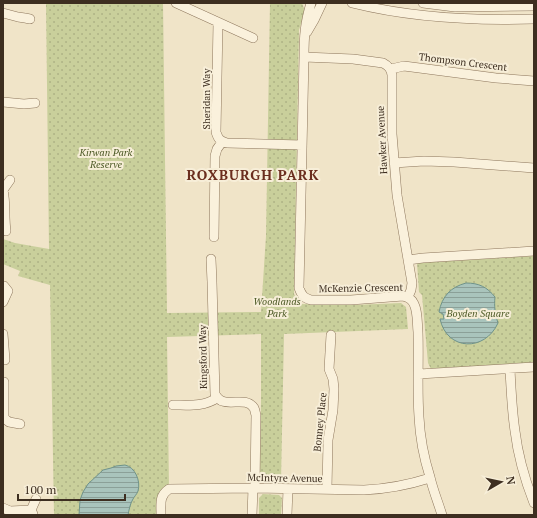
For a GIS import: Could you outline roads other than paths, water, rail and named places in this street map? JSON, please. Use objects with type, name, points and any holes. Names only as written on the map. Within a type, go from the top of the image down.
[{"type":"street","points":[[176,3],[253,38]]},
{"type":"street","name":"McKenzie Crescent","points":[[311,3],[304,38],[299,288],[301,294],[305,298],[311,300],[351,300],[403,296],[412,300],[415,306],[418,342],[420,437],[424,457],[442,515]]},
{"type":"street","name":"McKenzie Crescent","points":[[304,38],[322,3]]},
{"type":"street","points":[[352,3],[406,14],[459,19],[534,19]]},
{"type":"street","points":[[423,3],[533,6]]},
{"type":"street","points":[[459,19],[460,5]]},
{"type":"street","points":[[6,14],[18,18],[30,19]]},
{"type":"street","name":"Sheridan Way","points":[[218,23],[216,132],[222,142]]},
{"type":"street","points":[[304,57],[341,58],[383,63],[388,65],[391,69]]},
{"type":"street","name":"Thompson Crescent","points":[[391,69],[404,66],[496,78],[534,80]]},
{"type":"street","name":"Hawker Avenue","points":[[391,69],[392,134],[397,195],[412,283],[408,297]]},
{"type":"street","points":[[3,102],[24,104],[35,103]]},
{"type":"street","points":[[214,236],[216,156],[217,149],[222,142],[302,145]]},
{"type":"street","points":[[394,163],[424,161],[454,162],[534,168]]},
{"type":"street","points":[[6,231],[5,198],[3,190],[10,180]]},
{"type":"street","points":[[408,260],[534,251]]},
{"type":"street","name":"Kingsford Way","points":[[211,259],[214,389],[217,398],[221,401],[243,402],[254,408],[256,414],[254,488]]},
{"type":"street","points":[[3,302],[8,291],[4,286]]},
{"type":"street","points":[[3,334],[5,360]]},
{"type":"street","name":"Bonney Place","points":[[327,489],[328,440],[333,410],[334,389],[333,379],[329,369],[331,334]]},
{"type":"street","points":[[419,374],[534,367]]},
{"type":"street","points":[[510,369],[514,430],[519,456],[534,504]]},
{"type":"street","points":[[4,382],[4,419],[9,422],[20,424]]},
{"type":"street","points":[[173,405],[201,405],[217,398]]},
{"type":"street","name":"McIntyre Avenue","points":[[161,515],[161,499],[164,492],[169,489],[380,489],[430,478]]},
{"type":"street","points":[[252,515],[254,488]]},
{"type":"street","points":[[287,515],[288,489]]},
{"type":"street","points":[[3,508],[10,511],[33,512],[36,498]]},
{"type":"water","points":[[466,283],[482,286],[495,297],[495,310],[498,323],[492,332],[484,339],[476,343],[467,344],[458,342],[450,337],[444,330],[440,319],[444,319],[443,314],[439,312],[442,301],[448,293],[456,287]]},
{"type":"water","points":[[125,465],[132,468],[139,483],[138,491],[133,498],[128,515],[79,515],[80,500],[88,484],[103,470]]},
{"type":"district","name":"ROXBURGH PARK","points":[[253,174]]},
{"type":"park label","name":"Kirwan Park Reserve","points":[[106,158]]},
{"type":"park label","name":"Woodlands Park","points":[[277,306]]},
{"type":"park label","name":"Boyden Square","points":[[478,313]]}]
